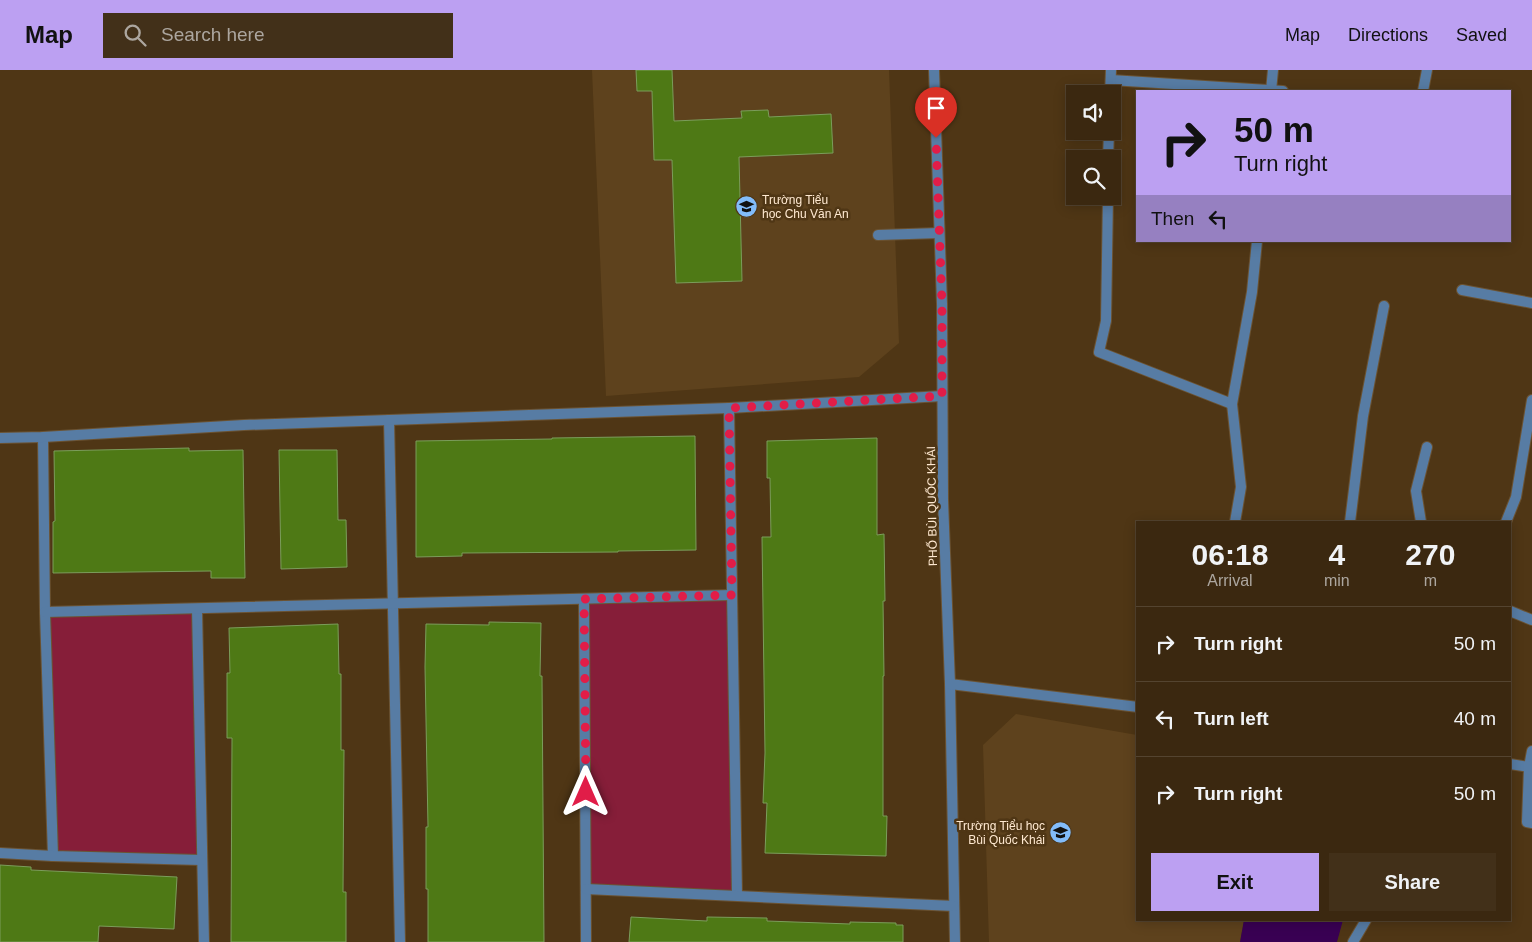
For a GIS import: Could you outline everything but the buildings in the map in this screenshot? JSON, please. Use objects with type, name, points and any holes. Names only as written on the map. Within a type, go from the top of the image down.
[{"type":"street","name":"PHỐ BÙI QUỐC KHÁI","points":[[934,70],[940,233],[943,500],[950,684],[955,942]]},
{"type":"street","points":[[1111,75],[1272,90],[1274,70]]},
{"type":"street","points":[[1423,90],[1427,70]]},
{"type":"street","points":[[1108,205],[1106,321],[1099,352],[1232,404]]},
{"type":"street","points":[[878,235],[940,233]]},
{"type":"street","points":[[1235,521],[1242,488],[1232,404],[1252,292],[1257,242]]},
{"type":"street","points":[[1462,290],[1532,303]]},
{"type":"street","points":[[1350,521],[1363,416],[1384,306]]},
{"type":"street","points":[[0,438],[43,438],[244,425],[729,408],[942,396]]},
{"type":"street","points":[[1506,521],[1516,496],[1532,400]]},
{"type":"street","points":[[729,408],[737,895]]},
{"type":"street","points":[[389,420],[400,942]]},
{"type":"street","points":[[43,438],[45,612],[53,856]]},
{"type":"street","points":[[1421,521],[1416,491],[1427,447]]},
{"type":"street","points":[[45,612],[732,595]]},
{"type":"street","points":[[584,599],[586,942]]},
{"type":"street","points":[[197,609],[204,942]]},
{"type":"street","points":[[1511,611],[1532,620]]},
{"type":"street","points":[[950,684],[1136,707]]},
{"type":"street","points":[[1532,751],[1529,767],[1527,822],[1532,823]]},
{"type":"street","points":[[1511,764],[1529,767]]},
{"type":"street","points":[[0,853],[201,860]]},
{"type":"street","points":[[586,888],[954,906]]},
{"type":"street","points":[[1353,942],[1365,921]]},
{"type":"shaded area","name":"Trường Tiểu học Chu Văn An","points":[[592,70],[889,70],[899,343],[859,377],[606,396]]},
{"type":"shaded area","points":[[732,595],[737,895],[586,889],[584,599]]},
{"type":"shaded area","points":[[197,609],[201,860],[53,856],[45,613]]},
{"type":"shaded area","name":"Trường Tiểu học Bùi Quốc Khái","points":[[1016,714],[1136,735],[1136,921],[1244,921],[1240,942],[989,942],[983,745]]},
{"type":"shaded area","points":[[1244,921],[1343,921],[1337,942],[1240,942]]},
{"type":"place","name":"Trường Tiểu học Chu Văn An","points":[[746,207]]},
{"type":"place","name":"Trường Tiểu học Bùi Quốc Khái","points":[[1061,833]]},
{"type":"route","points":[[586,792],[584,599],[732,595],[729,408],[942,396],[942,304],[936,138]]}]
